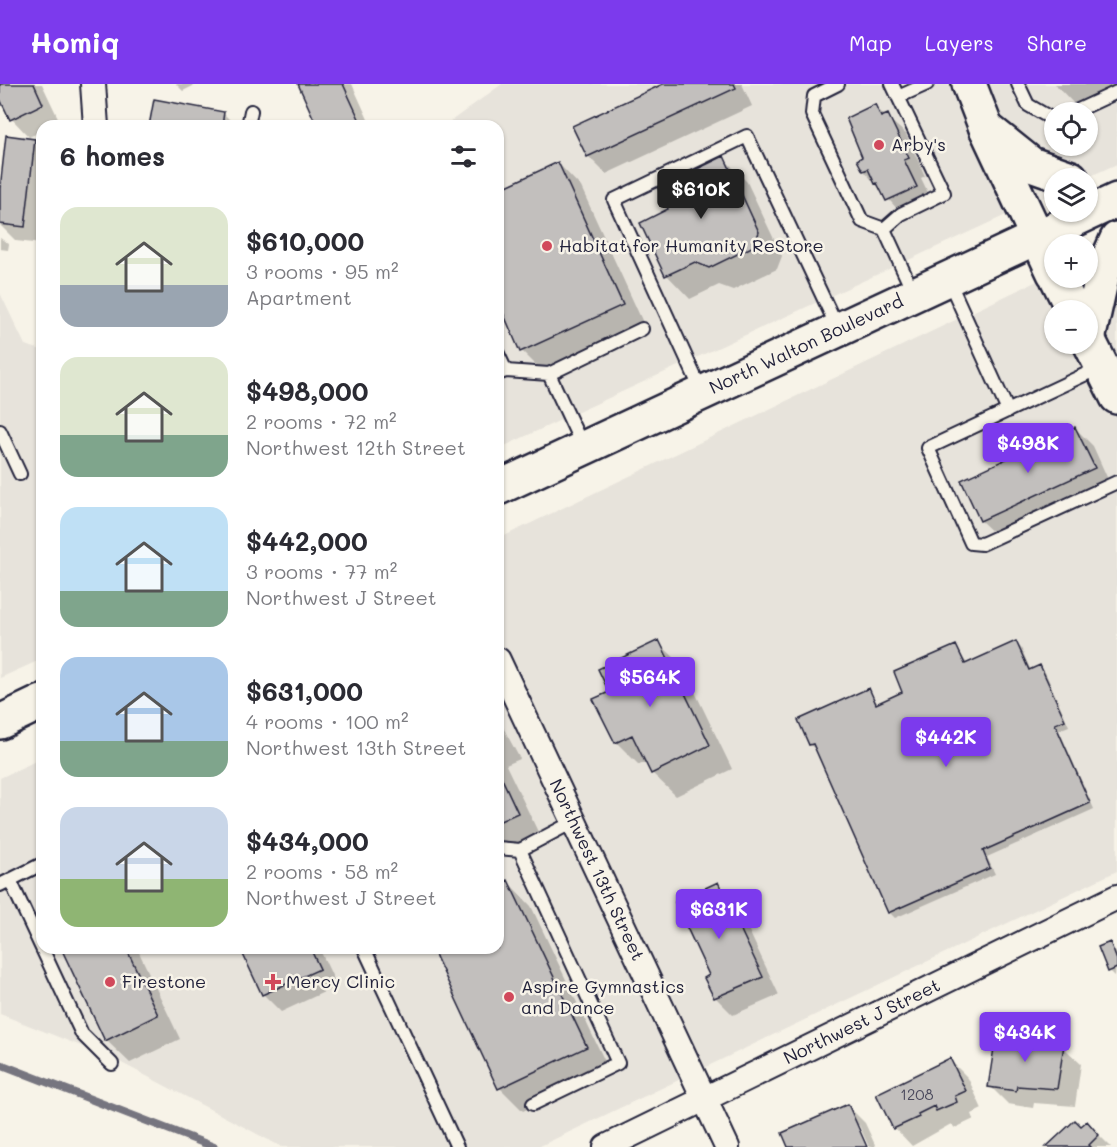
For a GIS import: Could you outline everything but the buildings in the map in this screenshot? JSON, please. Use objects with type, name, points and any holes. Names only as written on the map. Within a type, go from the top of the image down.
[{"type":"main road","points":[[969,84],[986,128],[1044,252]]},
{"type":"main road","points":[[986,128],[1031,164],[1044,169]]},
{"type":"main road","points":[[1098,186],[1117,189]]},
{"type":"main road","name":"North Walton Boulevard","points":[[504,485],[1117,200]]},
{"type":"main road","points":[[1098,308],[1104,268],[1117,239]]},
{"type":"main road","points":[[1095,354],[1117,397]]},
{"type":"main road","points":[[0,722],[36,705]]},
{"type":"street","points":[[93,84],[96,120]]},
{"type":"street","name":"Northwest 13th Street","points":[[504,673],[727,1147]]},
{"type":"street","name":"Northwest J Street","points":[[606,1147],[1117,897]]},
{"type":"lane","points":[[838,84],[814,96],[812,114],[862,221],[884,229],[915,295]]},
{"type":"lane","points":[[884,229],[901,214],[944,193],[892,84]]},
{"type":"lane","points":[[898,97],[927,84]]},
{"type":"lane","points":[[1018,84],[1028,105],[1044,114]]},
{"type":"lane","points":[[1096,102],[1117,92]]},
{"type":"lane","points":[[249,120],[251,111]]},
{"type":"lane","points":[[702,393],[614,200],[747,136],[838,330]]},
{"type":"lane","points":[[948,280],[1008,411]]},
{"type":"lane","points":[[504,372],[549,374],[642,329]]},
{"type":"lane","points":[[1084,354],[1008,411],[928,448],[971,543],[982,543],[1117,482]]},
{"type":"lane","points":[[549,374],[583,448]]},
{"type":"lane","points":[[0,430],[20,474]]},
{"type":"lane","points":[[504,849],[520,850],[573,822]]},
{"type":"lane","points":[[520,850],[618,1062],[533,1104]]},
{"type":"lane","points":[[36,867],[5,883],[36,944]]},
{"type":"lane","points":[[41,954],[82,1034],[112,1064]]},
{"type":"lane","points":[[367,954],[457,1147]]},
{"type":"shaded area","points":[[502,84],[1117,84],[1117,164],[1098,173],[1098,168],[1044,168],[1044,198],[504,446],[504,120],[452,120]]},
{"type":"shaded area","points":[[1117,243],[1117,871],[538,1147],[282,1147],[114,1059],[0,1014],[0,778],[36,761],[36,954],[504,954],[504,536],[1044,278],[1044,288],[1098,288],[1098,252]]},
{"type":"shaded area","points":[[0,293],[25,345],[36,348],[36,662],[0,678]]},
{"type":"waterway","points":[[0,1064],[214,1147]]},
{"type":"place","name":"Arby's","points":[[879,145]]},
{"type":"place","name":"Habitat for Humanity ReStore","points":[[547,246]]},
{"type":"place","name":"Firestone","points":[[110,982]]},
{"type":"place","name":"Mercy Clinic","points":[[273,982]]},
{"type":"place","name":"Aspire Gymnastics and Dance","points":[[509,997]]}]
